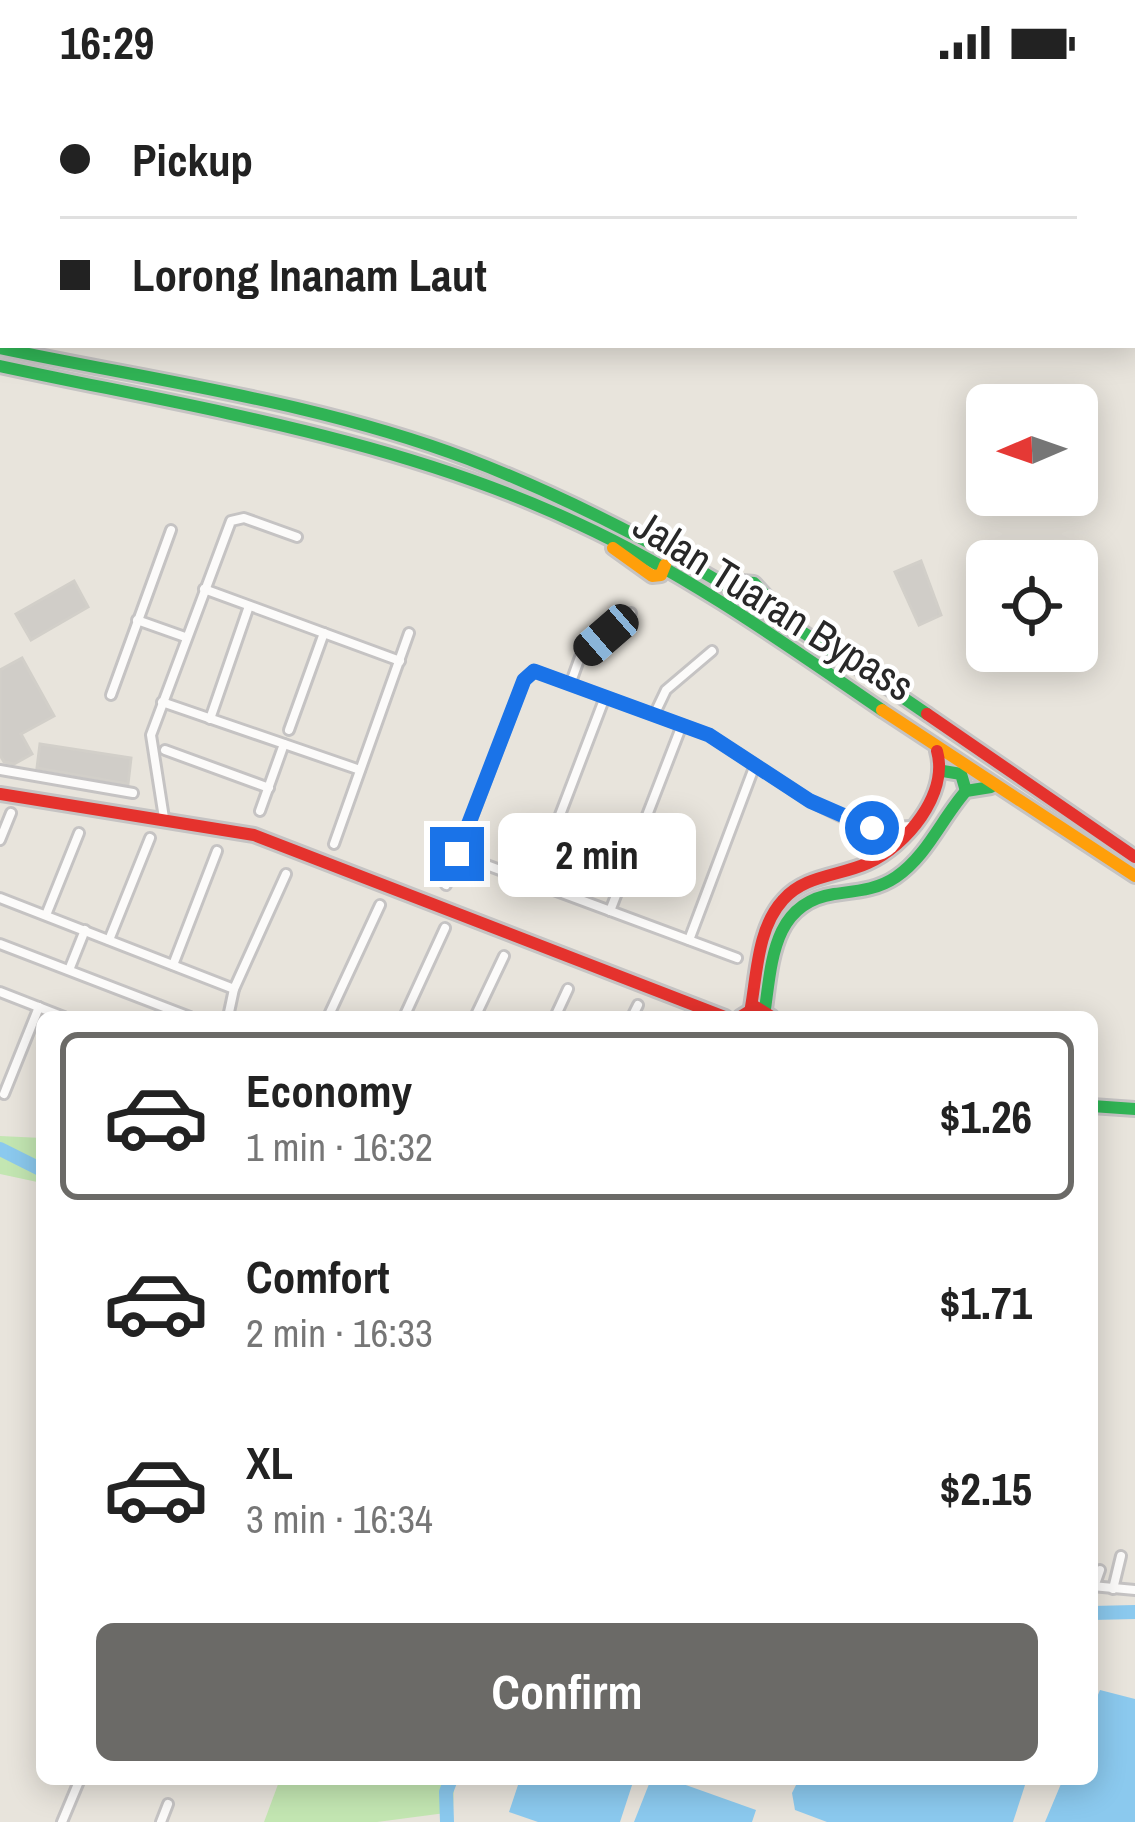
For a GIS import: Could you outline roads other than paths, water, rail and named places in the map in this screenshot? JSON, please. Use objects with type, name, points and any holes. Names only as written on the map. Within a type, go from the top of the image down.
[{"type":"main road","name":"Jalan Tuaran Bypass","points":[[0,348],[391,434],[508,475],[629,528],[736,591],[742,582],[754,583],[795,629],[1135,857]]},
{"type":"main road","name":"Jalan Tuaran Bypass","points":[[0,366],[363,444],[487,484],[575,522],[647,574],[661,575],[664,565],[737,611],[1135,876]]},
{"type":"main road","points":[[629,528],[663,558],[664,565]]},
{"type":"main road","points":[[736,591],[737,611]]},
{"type":"main road","points":[[754,1011],[768,930],[783,899],[801,884],[872,862],[889,850],[911,826],[943,771],[934,746]]},
{"type":"main road","points":[[943,771],[961,775],[966,791]]},
{"type":"main road","points":[[755,1011],[794,904],[809,897],[876,887],[896,878],[913,863],[966,791],[979,786],[1000,788]]},
{"type":"main road","points":[[0,794],[164,818],[266,839],[715,1011]]},
{"type":"main road","points":[[1098,1106],[1135,1109]]},
{"type":"street","points":[[35,348],[43,357]]},
{"type":"street","points":[[164,818],[151,743],[230,521],[238,517],[297,537]]},
{"type":"street","points":[[111,695],[171,530]]},
{"type":"street","points":[[203,589],[400,661]]},
{"type":"street","points":[[209,718],[249,606]]},
{"type":"street","points":[[571,682],[580,657],[631,614]]},
{"type":"street","points":[[136,620],[185,637]]},
{"type":"street","points":[[289,730],[323,633]]},
{"type":"street","points":[[334,844],[409,634]]},
{"type":"street","points":[[655,713],[666,690],[712,651]]},
{"type":"street","points":[[446,885],[524,680],[534,671],[719,740],[810,801],[872,828],[884,837],[889,850]]},
{"type":"street","points":[[534,883],[605,697]]},
{"type":"street","points":[[162,702],[360,770]]},
{"type":"street","points":[[610,911],[682,725]]},
{"type":"street","points":[[260,811],[284,744]]},
{"type":"street","points":[[166,750],[268,788]]},
{"type":"street","points":[[689,940],[755,765]]},
{"type":"street","points":[[0,770],[133,793]]},
{"type":"street","points":[[0,840],[11,813]]},
{"type":"street","points":[[872,828],[911,826]]},
{"type":"street","points":[[46,916],[79,833]]},
{"type":"street","points":[[109,940],[150,838]]},
{"type":"street","points":[[173,965],[218,851]]},
{"type":"street","points":[[457,854],[737,958]]},
{"type":"street","points":[[229,1011],[234,989],[286,874]]},
{"type":"street","points":[[0,898],[234,989]]},
{"type":"street","points":[[331,1011],[380,905]]},
{"type":"street","points":[[407,1011],[446,928]]},
{"type":"street","points":[[69,970],[85,930]]},
{"type":"street","points":[[0,944],[175,1011]]},
{"type":"street","points":[[478,1011],[503,956]]},
{"type":"street","points":[[558,1011],[568,989]]},
{"type":"street","points":[[0,992],[49,1011]]},
{"type":"street","points":[[635,1011],[638,1005]]},
{"type":"street","points":[[37,1011],[39,1007]]},
{"type":"street","points":[[4,1094],[36,1014]]},
{"type":"street","points":[[1113,1589],[1121,1556]]},
{"type":"street","points":[[1098,1575],[1100,1570]]},
{"type":"street","points":[[1098,1588],[1135,1588]]},
{"type":"street","points":[[62,1822],[77,1785]]},
{"type":"street","points":[[161,1822],[168,1804]]},
{"type":"water","points":[[1100,1690],[1135,1699],[1135,1822],[1045,1822],[1060,1785],[1098,1785]]},
{"type":"water","points":[[518,1785],[632,1785],[620,1822],[538,1822],[509,1812]]},
{"type":"water","points":[[649,1785],[686,1785],[756,1810],[752,1822],[634,1822]]},
{"type":"water","points":[[796,1785],[1025,1785],[1013,1822],[827,1822],[795,1810],[792,1793]]},
{"type":"waterway","points":[[0,1149],[36,1167]]},
{"type":"waterway","points":[[1098,1613],[1135,1612]]},
{"type":"waterway","points":[[447,1822],[449,1785]]}]
